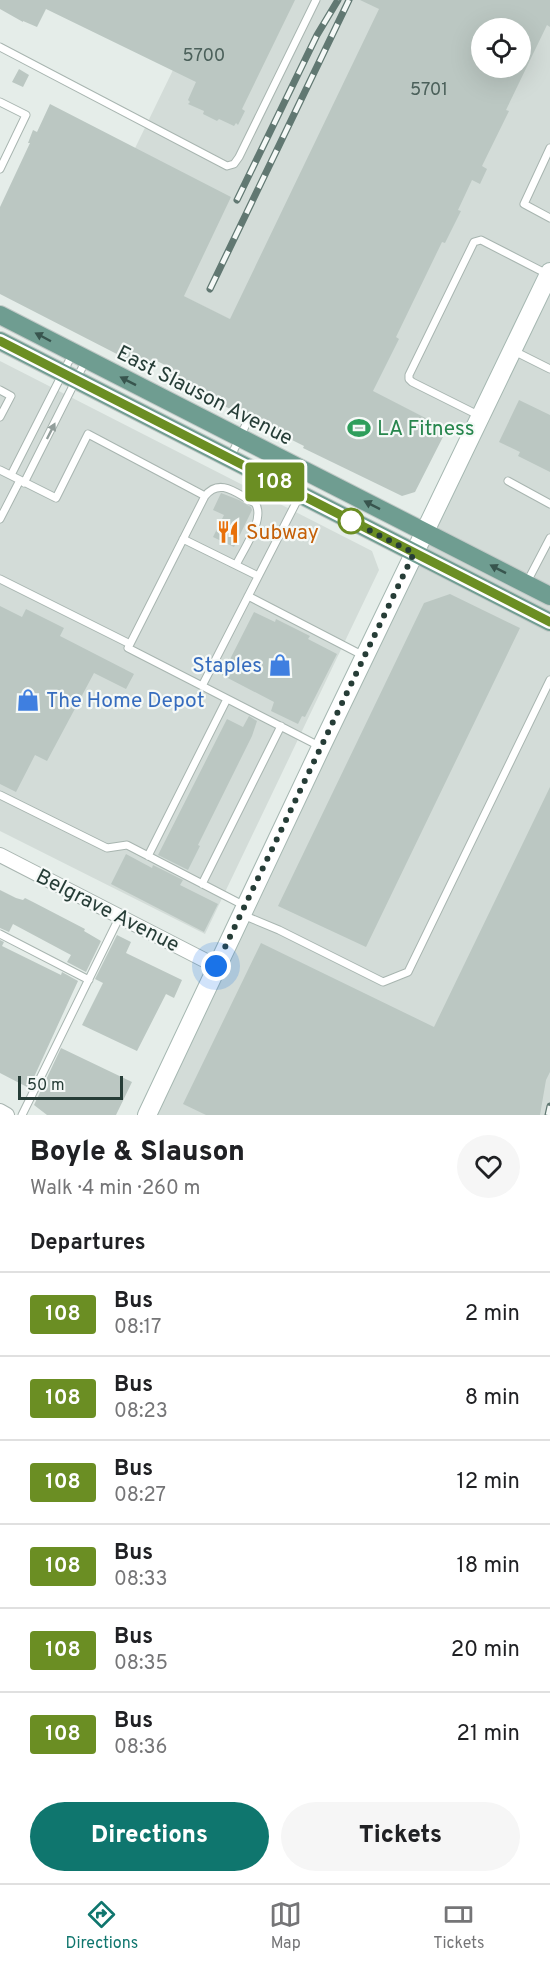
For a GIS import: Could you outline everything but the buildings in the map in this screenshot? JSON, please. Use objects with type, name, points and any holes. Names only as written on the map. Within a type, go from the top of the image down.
[{"type":"main road","points":[[147,1115],[364,656],[549,273]]},
{"type":"main road","name":"East Slauson Avenue","points":[[0,315],[550,596]]},
{"type":"main road","points":[[0,341],[550,622]]},
{"type":"street","name":"Belgrave Avenue","points":[[0,855],[216,966]]},
{"type":"street","points":[[0,1111],[7,1115]]},
{"type":"lane","points":[[0,47],[227,166],[234,164],[239,157],[316,0]]},
{"type":"lane","points":[[0,102],[26,115],[0,169]]},
{"type":"lane","points":[[550,148],[524,201],[526,206],[550,218]]},
{"type":"lane","points":[[480,416],[412,382],[409,375],[474,242],[481,240],[549,273]]},
{"type":"lane","points":[[512,350],[550,369]]},
{"type":"lane","points":[[0,519],[22,482],[80,356]]},
{"type":"lane","points":[[11,475],[70,377],[80,356]]},
{"type":"lane","points":[[0,390],[10,396],[0,417]]},
{"type":"lane","points":[[230,458],[249,418]]},
{"type":"lane","points":[[0,470],[56,498],[88,434],[205,496]]},
{"type":"lane","points":[[508,482],[550,504]]},
{"type":"lane","points":[[236,565],[258,520],[258,507],[255,503],[223,487],[212,489],[205,496],[128,648],[321,747]]},
{"type":"lane","points":[[202,686],[300,495]]},
{"type":"lane","points":[[526,584],[550,538]]},
{"type":"lane","points":[[183,539],[258,576]]},
{"type":"lane","points":[[0,579],[130,644]]},
{"type":"lane","points":[[248,596],[364,656]]},
{"type":"lane","points":[[0,795],[108,848],[127,845],[202,884],[279,930],[383,982],[408,972],[550,680]]},
{"type":"lane","points":[[148,856],[227,699]]},
{"type":"lane","points":[[202,884],[281,726]]},
{"type":"lane","points":[[22,1115],[120,916]]},
{"type":"lane","points":[[0,934],[89,980]]},
{"type":"shaded area","points":[[207,0],[550,0],[550,1115],[146,1115],[470,441],[87,247]]},
{"type":"shaded area","points":[[0,361],[372,551],[379,570],[205,934],[0,831]]},
{"type":"railway","points":[[237,200],[317,35],[338,0]]},
{"type":"railway","points":[[210,289],[349,0]]},
{"type":"railway","points":[[548,1115],[550,1106]]},
{"type":"bus line","name":"108","points":[[0,341],[550,622]]},
{"type":"place","name":"LA Fitness","points":[[359,428]]},
{"type":"place","name":"Subway","points":[[228,532]]},
{"type":"place","name":"Staples","points":[[280,665]]},
{"type":"place","name":"The Home Depot","points":[[28,700]]},
{"type":"route","points":[[216,966],[414,553],[343,517],[351,521]]}]
